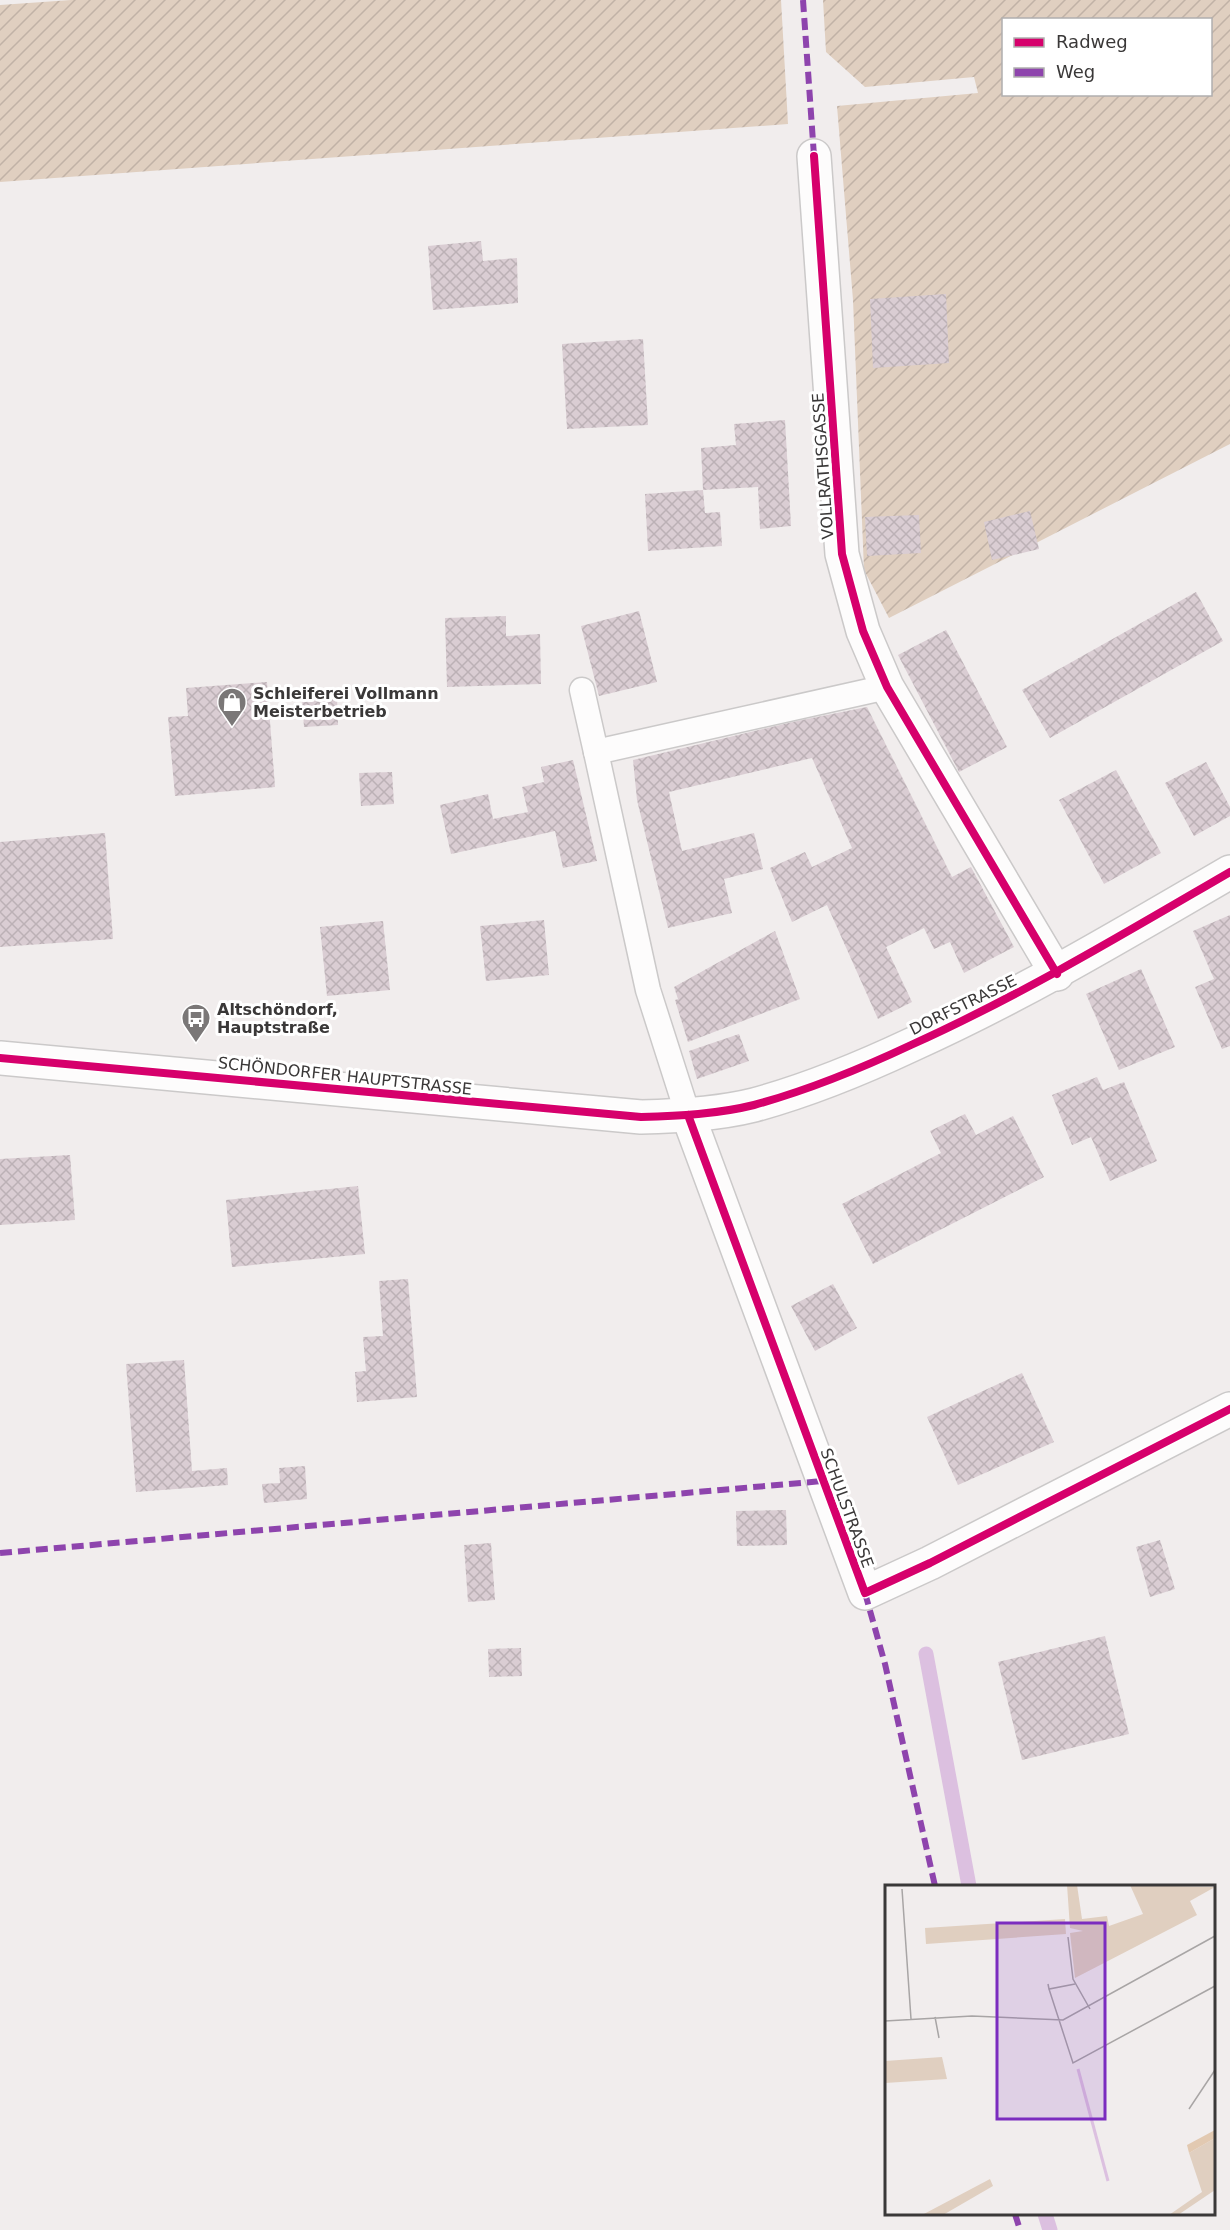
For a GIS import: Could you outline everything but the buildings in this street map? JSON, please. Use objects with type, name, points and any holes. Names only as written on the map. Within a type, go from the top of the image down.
[{"type":"street","name":"VOLLRATHSGASSE","points":[[814,156],[842,554],[863,631],[887,687],[1057,974]]},
{"type":"street","name":"DORFSTRASSE","points":[[688,1115],[752,1105],[838,1079],[1057,974],[1230,872]]},
{"type":"street","name":"SCHÖNDORFER HAUPTSTRASSE","points":[[0,1058],[630,1116],[688,1115]]},
{"type":"street","name":"SCHULSTRASSE","points":[[688,1115],[865,1593],[930,1563],[1230,1409]]},
{"type":"lane","points":[[596,752],[887,687]]},
{"type":"lane","points":[[582,690],[648,990],[688,1115]]},
{"type":"shaded area","points":[[71,0],[781,0],[788,124],[0,182],[0,5]]},
{"type":"shaded area","points":[[823,0],[1230,0],[1230,444],[889,618],[864,570],[853,300],[837,106],[978,93],[974,77],[865,87],[826,52]]},
{"type":"waterway","points":[[926,1654],[969,1885]]},
{"type":"waterway","points":[[1045,2215],[1050,2230]]},
{"type":"marked path","points":[[803,0],[814,156]]},
{"type":"marked path","points":[[0,1553],[823,1481]]},
{"type":"marked path","points":[[865,1593],[885,1664],[935,1885]]},
{"type":"marked path","points":[[1015,2215],[1020,2230]]},
{"type":"cycle path","points":[[814,156],[842,554],[863,631],[887,687],[1057,974]]},
{"type":"cycle path","points":[[0,1058],[641,1117],[726,1111],[754,1105],[814,1086],[952,1026],[1073,963],[1230,872]]},
{"type":"cycle path","points":[[688,1115],[865,1593],[930,1563],[1230,1409]]},
{"type":"place","name":"Schleiferei Vollmann Meisterbetrieb","points":[[232,728]]},
{"type":"place","name":"Altschöndorf, Hauptstraße","points":[[196,1044]]}]
